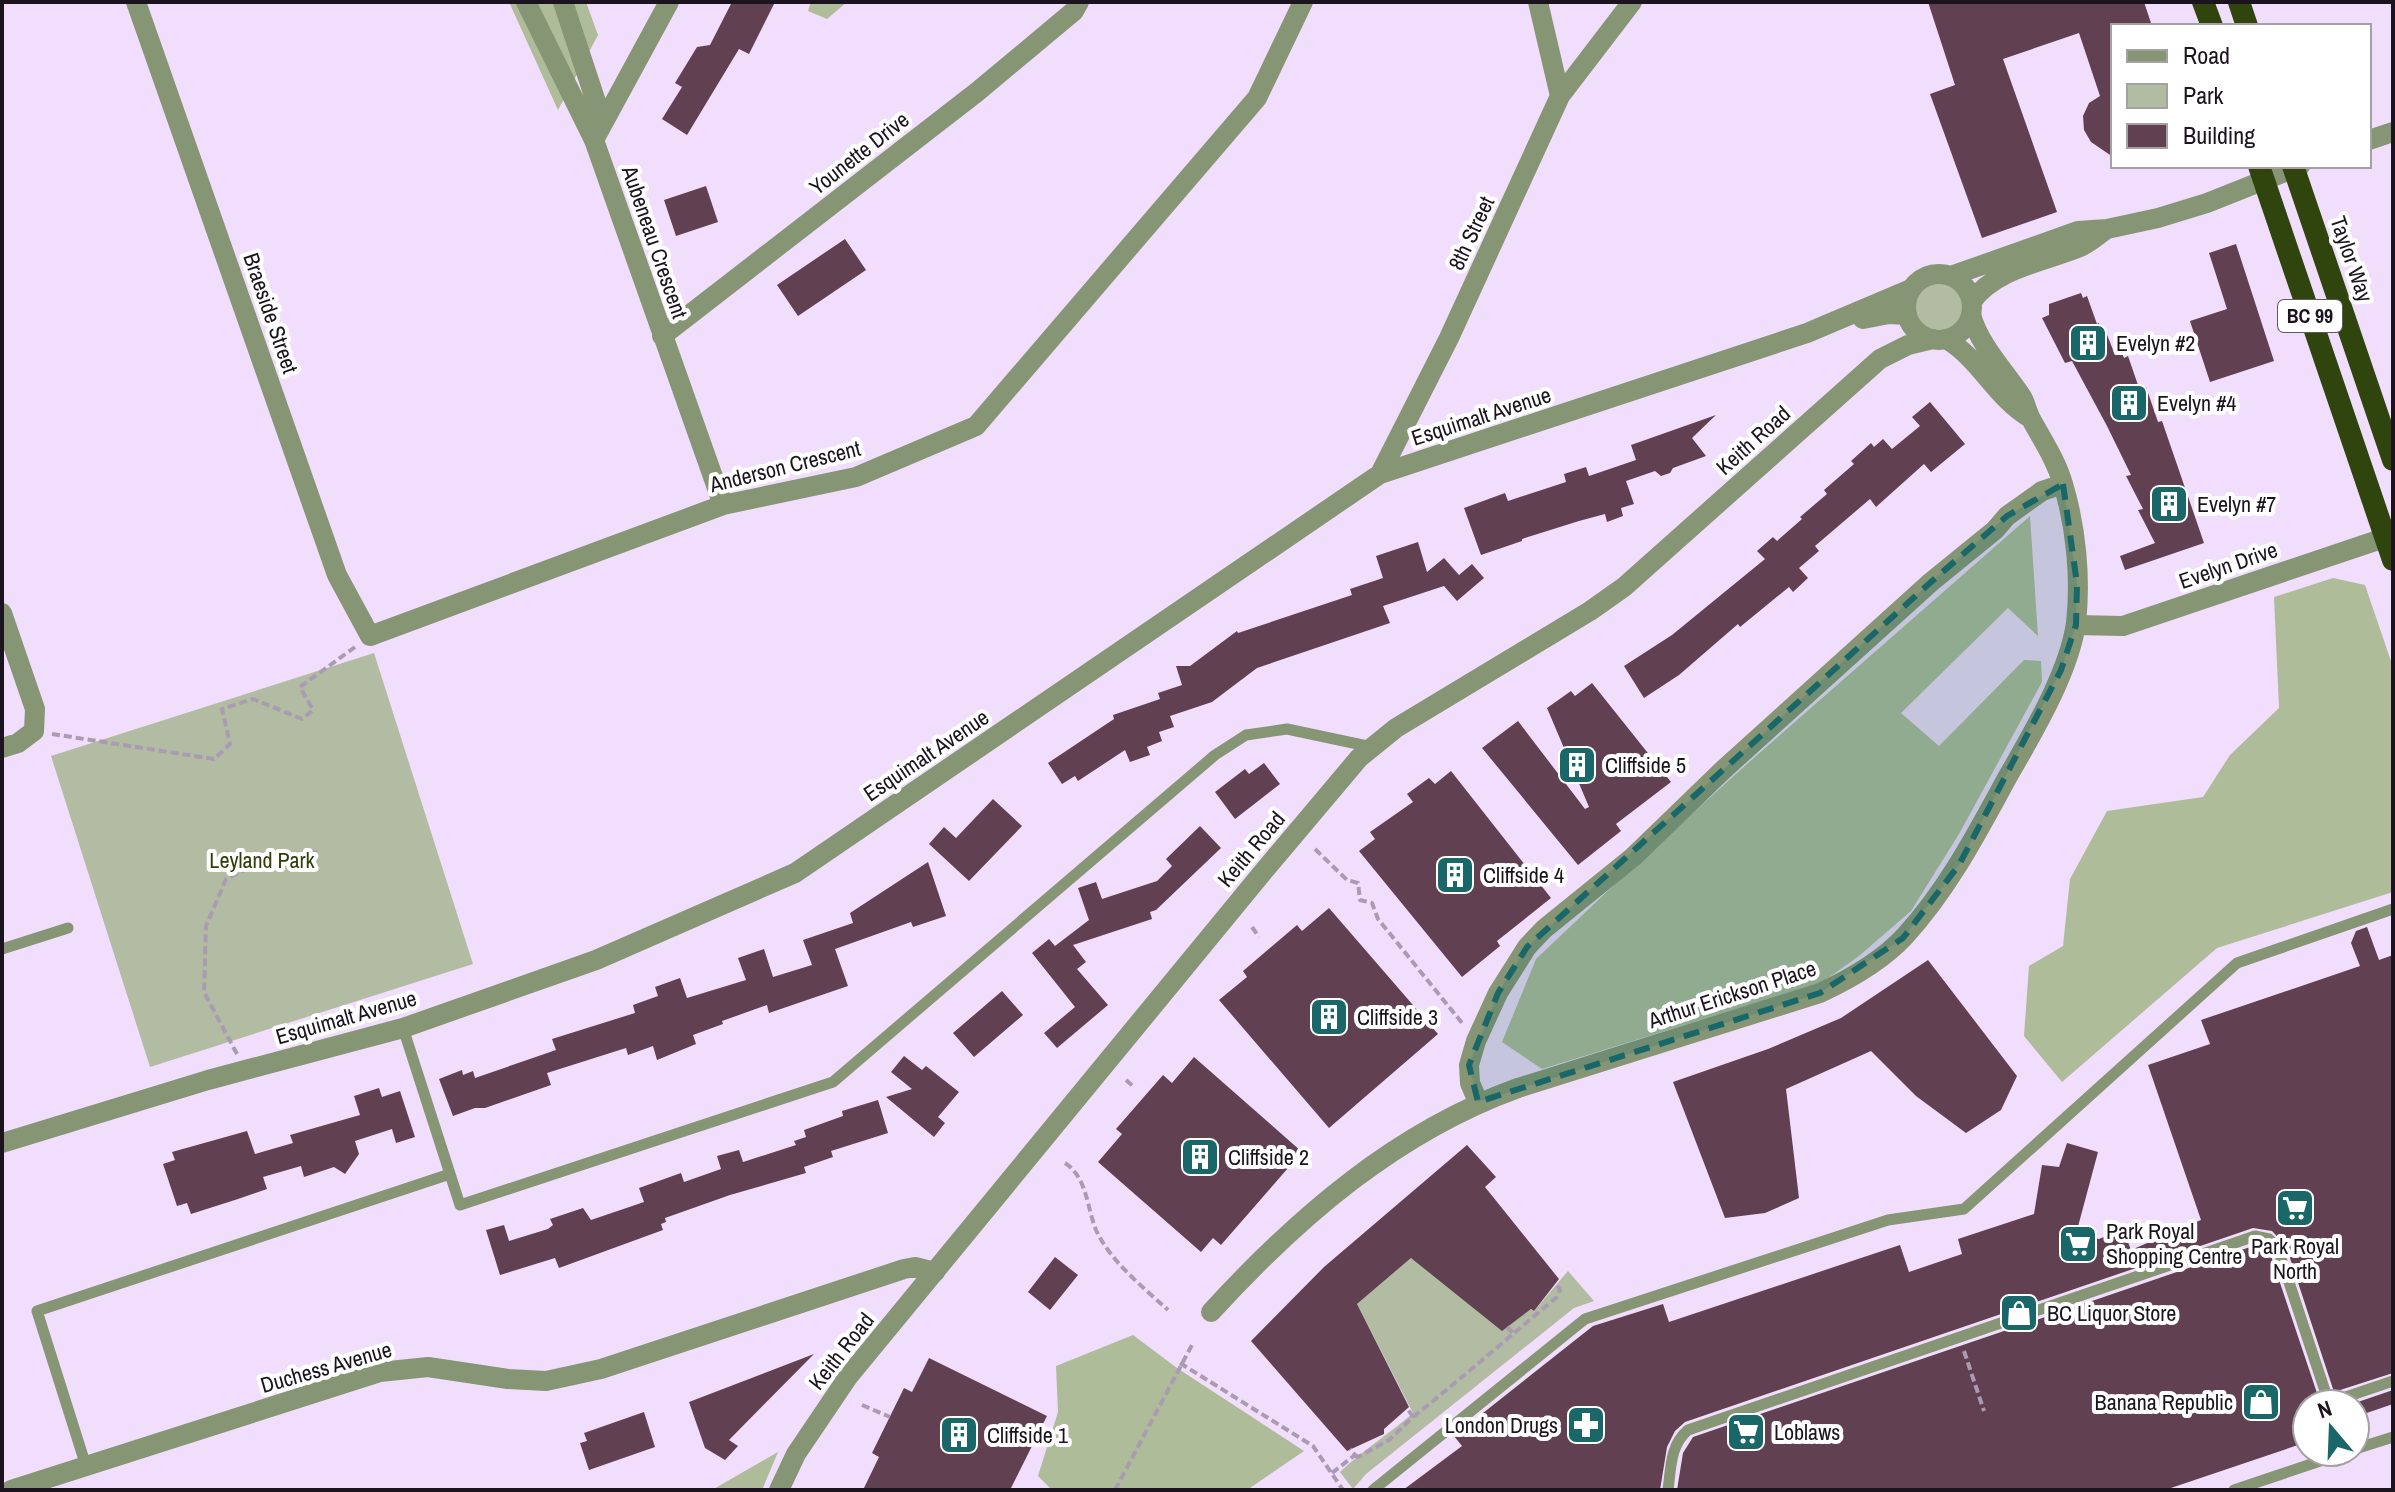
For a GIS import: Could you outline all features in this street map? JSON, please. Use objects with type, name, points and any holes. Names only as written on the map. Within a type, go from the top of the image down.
[{"type":"highway","points":[[2203,2],[2211,24]]},
{"type":"highway","points":[[2239,2],[2246,24]]},
{"type":"highway","name":"Taylor Way","points":[[2295,168],[2391,447]]},
{"type":"highway","name":"BC 99","points":[[2262,173],[2356,452],[2389,536],[2393,560]]},
{"type":"street","name":"Braeside Street","points":[[136,2],[337,575],[370,636]]},
{"type":"street","name":"Aubeneau Crescent","points":[[526,2],[599,132]]},
{"type":"street","name":"Aubeneau Crescent","points":[[563,2],[599,132],[662,336],[723,505]]},
{"type":"street","points":[[599,132],[669,2]]},
{"type":"street","name":"Younette Drive","points":[[662,336],[977,92],[1074,11],[1079,2]]},
{"type":"street","name":"Anderson Crescent","points":[[370,636],[723,505],[856,477],[976,426],[1257,98],[1303,2]]},
{"type":"street","points":[[1538,2],[1560,96]]},
{"type":"street","name":"8th Street","points":[[1380,474],[1449,338],[1560,96],[1632,2]]},
{"type":"street","points":[[2371,139],[2393,132]]},
{"type":"street","points":[[1951,276],[2078,231],[2107,229],[2158,218],[2262,173],[2290,168]]},
{"type":"street","points":[[1972,308],[1968,290],[1951,276],[1940,273],[1929,275],[1911,289],[1907,298],[1907,315],[1917,331],[1940,339],[1962,330],[1981,289],[1998,278],[2084,246],[2107,229]]},
{"type":"street","name":"Esquimalt Avenue","points":[[2,1143],[245,1070],[403,1028],[596,960],[795,873],[1380,474],[1836,322],[1911,289]]},
{"type":"street","name":"Arthur Erickson Place","points":[[1211,1312],[1261,1258],[1316,1207],[1368,1168],[1478,1102],[1592,1063],[1820,993],[1848,980],[1877,959],[1903,938],[1932,904],[1959,865],[2040,719],[2076,625],[2074,537],[2063,484],[2025,402],[1981,340],[1972,308]]},
{"type":"street","name":"Esquimalt Avenue","points":[[1836,322],[1889,314],[1907,315]]},
{"type":"street","name":"Keith Road","points":[[1880,359],[1907,315]]},
{"type":"street","name":"Arthur Erickson Place","points":[[1940,339],[1974,362],[2014,409],[2031,418]]},
{"type":"street","name":"Keith Road","points":[[779,1490],[816,1421],[848,1377],[1359,758],[1396,728],[1590,611],[1624,587],[1880,359],[1908,345],[1940,339]]},
{"type":"street","points":[[2356,452],[2391,447]]},
{"type":"street","points":[[1478,1102],[1470,1083],[1469,1065],[1476,1041],[1511,970],[1544,929],[1633,857],[1723,770],[1931,582],[1995,530],[2007,516],[2042,491],[2063,484]]},
{"type":"street","name":"Evelyn Drive","points":[[2076,625],[2123,626],[2389,536]]},
{"type":"street","points":[[2,613],[35,709],[34,731],[18,743],[2,748]]},
{"type":"street","name":"Duchess Avenue","points":[[11,1490],[380,1372],[428,1367],[508,1379],[546,1381],[601,1369],[904,1269],[915,1267],[935,1272]]},
{"type":"lane","points":[[403,1028],[460,1205],[833,1082],[1225,748],[1246,735],[1287,729],[1372,747]]},
{"type":"lane","points":[[1373,1490],[1585,1319],[1888,1220],[1964,1209],[2237,963],[2393,909]]},
{"type":"lane","points":[[2,949],[68,928]]},
{"type":"lane","points":[[86,1466],[37,1311],[450,1174]]},
{"type":"lane","points":[[1668,1490],[1673,1449],[1678,1438],[1688,1430],[2255,1236],[2269,1239],[2278,1249],[2322,1388]]},
{"type":"lane","points":[[2371,1388],[2393,1381]]},
{"type":"lane","points":[[2371,1444],[2393,1437]]},
{"type":"lane","points":[[2234,1490],[2299,1468]]},
{"type":"path","points":[[34,731],[214,759],[230,744],[222,709],[253,699],[302,719],[313,710],[300,687],[370,636]]},
{"type":"path","points":[[1315,849],[1347,880],[1358,883],[1360,900],[1372,903],[1378,919],[1476,1041]]},
{"type":"path","points":[[245,1070],[204,992],[206,926],[226,879],[270,858],[317,852]]},
{"type":"path","points":[[1252,927],[1259,937]]},
{"type":"path","points":[[1126,1080],[1133,1086]]},
{"type":"path","points":[[1065,1163],[1081,1180],[1096,1230],[1104,1245],[1168,1310]]},
{"type":"path","points":[[1350,1449],[1358,1457],[1389,1440],[1471,1367],[1496,1351],[1557,1297],[1560,1290],[1556,1283]]},
{"type":"path","points":[[1507,1327],[1513,1333]]},
{"type":"path","points":[[1959,1337],[1984,1411]]},
{"type":"path","points":[[1115,1490],[1193,1343]]},
{"type":"path","points":[[1180,1363],[1313,1446],[1343,1490]]},
{"type":"path","points":[[862,1405],[890,1417]]},
{"type":"path","points":[[1407,1408],[1413,1417]]},
{"type":"path","points":[[1332,1473],[1355,1455]]},
{"type":"highlighted area","points":[[2063,484],[2077,584],[2076,625],[2061,670],[1959,865],[1903,938],[1820,993],[1478,1102],[1469,1065],[1498,993],[1527,947],[2007,516]]},
{"type":"green space","points":[[509,2],[586,2],[598,35],[558,110]]},
{"type":"green space","points":[[811,2],[847,2],[827,19],[808,11]]},
{"type":"green space","points":[[1940,279],[1960,287],[1968,307],[1960,327],[1940,335],[1920,327],[1912,307],[1920,287]]},
{"type":"green space","points":[[2030,516],[2038,636],[2008,608],[1901,713],[1939,746],[2024,660],[2041,661],[2042,682],[1959,834],[1911,911],[1859,956],[1821,983],[1542,1069],[1502,1042],[1536,959],[1747,764]]},
{"type":"green space","points":[[2333,578],[2365,585],[2393,667],[2393,892],[2217,948],[2062,1082],[2024,1036],[2029,966],[2063,946],[2070,879],[2107,811],[2203,797],[2230,755],[2279,708],[2274,597]]},
{"type":"green space","name":"Leyland Park","points":[[374,653],[473,964],[150,1067],[51,756]]},
{"type":"green space","points":[[1411,1258],[1534,1311],[1568,1271],[1594,1301],[1574,1308],[1366,1474],[1353,1489],[1340,1472],[1413,1413],[1357,1304]]},
{"type":"green space","points":[[1133,1335],[1177,1368],[1304,1451],[1247,1490],[1052,1490],[1038,1476],[1058,1412],[1056,1366]]},
{"type":"green space","points":[[778,1452],[762,1490],[712,1490]]},
{"type":"building","points":[[732,2],[775,2],[749,54],[739,49],[687,135],[662,119],[682,87],[675,83],[697,47],[710,45]]},
{"type":"building","points":[[1928,2],[2144,2],[2151,24],[2111,24],[2111,156],[2091,142],[2084,130],[2083,116],[2089,103],[2100,96],[2079,33],[2003,59],[2057,212],[1982,238],[1930,94],[1955,85]]},
{"type":"building","points":[[706,186],[718,222],[676,236],[664,200]]},
{"type":"building","points":[[845,239],[866,270],[798,316],[777,285]]},
{"type":"building","points":[[2236,244],[2274,361],[2210,382],[2190,321],[2227,309],[2209,253]]},
{"type":"building","points":[[2081,293],[2083,298],[2087,296],[2097,324],[2100,328],[2104,327],[2115,355],[2122,353],[2124,358],[2128,356],[2138,385],[2142,389],[2146,387],[2158,422],[2162,421],[2204,543],[2125,570],[2120,556],[2155,543],[2138,510],[2143,509],[2126,476],[2131,475],[2107,426],[2072,361],[2065,363],[2042,318],[2049,315],[2049,304]]},
{"type":"building","points":[[1930,402],[1965,444],[1931,472],[1924,464],[1876,507],[1870,499],[1815,546],[1819,551],[1799,568],[1808,578],[1793,592],[1789,587],[1740,627],[1738,624],[1679,675],[1644,698],[1624,666],[1672,635],[1765,559],[1757,551],[1773,537],[1777,541],[1802,519],[1800,517],[1827,494],[1824,490],[1854,464],[1851,461],[1871,443],[1874,447],[1883,439],[1892,449],[1920,426],[1912,417]]},
{"type":"building","points":[[1716,415],[1692,438],[1706,456],[1673,468],[1670,473],[1661,476],[1655,471],[1626,481],[1634,504],[1621,508],[1623,516],[1607,522],[1605,514],[1579,521],[1481,555],[1464,508],[1505,493],[1508,501],[1566,482],[1564,474],[1586,467],[1589,476],[1636,460],[1631,445]]},
{"type":"building","points":[[1418,542],[1427,572],[1444,558],[1459,575],[1472,564],[1484,578],[1457,601],[1444,586],[1383,606],[1390,623],[1257,668],[1212,702],[1170,716],[1174,727],[1159,732],[1162,741],[1147,747],[1150,755],[1130,762],[1125,750],[1078,781],[1075,776],[1062,784],[1048,763],[1114,719],[1113,715],[1160,699],[1158,693],[1182,685],[1176,666],[1190,666],[1237,631],[1352,595],[1350,589],[1383,578],[1376,556]]},
{"type":"building","name":"Cliffside 5","points":[[1592,683],[1671,782],[1616,824],[1621,831],[1578,865],[1482,748],[1518,721],[1585,809],[1589,807],[1547,708],[1571,691],[1575,696]]},
{"type":"building","points":[[1264,763],[1280,784],[1235,819],[1215,792],[1245,769],[1249,774]]},
{"type":"building","name":"Cliffside 4","points":[[1451,771],[1551,898],[1497,941],[1500,946],[1462,977],[1359,851],[1375,839],[1370,832],[1413,802],[1407,794],[1429,778],[1435,784]]},
{"type":"building","points":[[993,799],[1022,826],[969,881],[929,844],[944,827],[956,838]]},
{"type":"building","points":[[1200,826],[1221,848],[1156,910],[1150,912],[1152,919],[1073,945],[1086,962],[1077,969],[1108,1005],[1057,1048],[1044,1033],[1075,1007],[1032,953],[1049,939],[1055,946],[1089,920],[1078,888],[1096,882],[1102,899],[1157,881],[1172,866],[1166,859]]},
{"type":"building","points":[[928,862],[946,916],[913,927],[911,922],[835,949],[848,986],[769,1013],[767,1005],[722,1021],[723,1024],[693,1035],[696,1044],[657,1060],[653,1046],[628,1055],[626,1048],[547,1073],[551,1085],[453,1116],[439,1079],[462,1070],[463,1075],[473,1071],[475,1078],[556,1050],[552,1039],[635,1013],[633,1005],[658,996],[655,987],[680,978],[687,998],[746,980],[738,958],[764,949],[773,977],[812,965],[803,940],[853,923],[850,913]]},
{"type":"building","name":"Cliffside 3","points":[[1329,908],[1438,1034],[1329,1128],[1219,1000],[1247,977],[1243,971],[1297,925],[1302,931]]},
{"type":"building","points":[[2367,927],[2379,960],[2393,955],[2393,1373],[2346,1388],[2333,1388],[2286,1246],[2272,1231],[2253,1228],[1685,1422],[1675,1431],[1667,1447],[1660,1490],[1403,1490],[1462,1446],[1454,1436],[1593,1326],[1663,1304],[1669,1322],[1900,1245],[1909,1272],[1962,1254],[1958,1239],[2034,1214],[2042,1165],[2059,1167],[2067,1143],[2098,1152],[2076,1234],[2099,1239],[2123,1229],[2131,1250],[2201,1220],[2148,1065],[2210,1044],[2201,1020],[2360,966],[2351,943],[2356,931]]},
{"type":"building","points":[[1928,960],[2017,1076],[2001,1110],[1966,1133],[1916,1096],[1871,1051],[1786,1089],[1799,1198],[1765,1213],[1725,1218],[1673,1082],[1768,1049],[1841,1018]]},
{"type":"building","points":[[1002,991],[1023,1015],[974,1057],[953,1033]]},
{"type":"building","points":[[904,1056],[922,1070],[926,1066],[959,1092],[938,1117],[945,1123],[934,1137],[886,1097],[912,1089],[891,1072]]},
{"type":"building","name":"Cliffside 2","points":[[1194,1057],[1302,1152],[1221,1245],[1213,1238],[1201,1252],[1098,1162],[1122,1134],[1116,1129],[1163,1075],[1172,1083]]},
{"type":"building","points":[[379,1088],[382,1097],[400,1091],[415,1137],[396,1143],[392,1129],[355,1141],[359,1154],[345,1174],[334,1167],[304,1177],[301,1166],[263,1177],[267,1189],[238,1199],[191,1214],[187,1203],[177,1206],[163,1164],[175,1160],[172,1152],[247,1131],[255,1154],[293,1143],[290,1135],[360,1115],[354,1096]]},
{"type":"building","points":[[878,1100],[888,1133],[831,1151],[833,1157],[804,1167],[806,1173],[665,1218],[666,1222],[661,1224],[663,1230],[559,1268],[555,1258],[500,1275],[486,1230],[504,1225],[509,1241],[548,1229],[553,1225],[550,1219],[583,1208],[591,1220],[644,1202],[639,1188],[681,1173],[684,1182],[721,1169],[717,1156],[739,1150],[743,1162],[796,1145],[794,1141],[806,1137],[804,1130],[843,1116],[842,1111]]},
{"type":"building","points":[[1467,1145],[1496,1177],[1485,1187],[1559,1279],[1534,1311],[1531,1309],[1502,1331],[1411,1258],[1357,1304],[1409,1407],[1384,1429],[1384,1434],[1347,1451],[1251,1341],[1324,1267]]},
{"type":"building","points":[[2256,1245],[2265,1247],[2270,1253],[2315,1388],[2291,1388],[2291,1447],[2165,1490],[1677,1490],[1683,1453],[1693,1437]]},
{"type":"building","points":[[1055,1257],[1078,1275],[1050,1310],[1028,1292]]},
{"type":"building","points":[[814,1354],[729,1440],[738,1446],[725,1460],[705,1448],[689,1402]]},
{"type":"building","name":"Cliffside 1","points":[[929,1358],[1047,1416],[1010,1490],[863,1490],[879,1457],[872,1453],[904,1388],[912,1392]]},
{"type":"building","points":[[2393,1390],[2393,1404],[2371,1412],[2371,1398]]},
{"type":"building","points":[[644,1412],[655,1447],[589,1470],[580,1443],[587,1441],[584,1433]]},
{"type":"place","name":"Evelyn #2","points":[[2088,343]]},
{"type":"place","name":"Evelyn #4","points":[[2129,403]]},
{"type":"place","name":"Evelyn #7","points":[[2169,504]]},
{"type":"place","name":"Cliffside 5","points":[[1577,765]]},
{"type":"place","name":"Cliffside 4","points":[[1455,875]]},
{"type":"place","name":"Cliffside 3","points":[[1329,1017]]},
{"type":"place","name":"Cliffside 2","points":[[1200,1157]]},
{"type":"place","name":"Park Royal North","points":[[2295,1208]]},
{"type":"place","name":"Park Royal Shopping Centre","points":[[2078,1244]]},
{"type":"place","name":"BC Liquor Store","points":[[2019,1313]]},
{"type":"place","name":"Banana Republic","points":[[2261,1402]]},
{"type":"place","name":"London Drugs","points":[[1586,1425]]},
{"type":"place","name":"Loblaws","points":[[1746,1432]]},
{"type":"place","name":"Cliffside 1","points":[[959,1435]]}]
